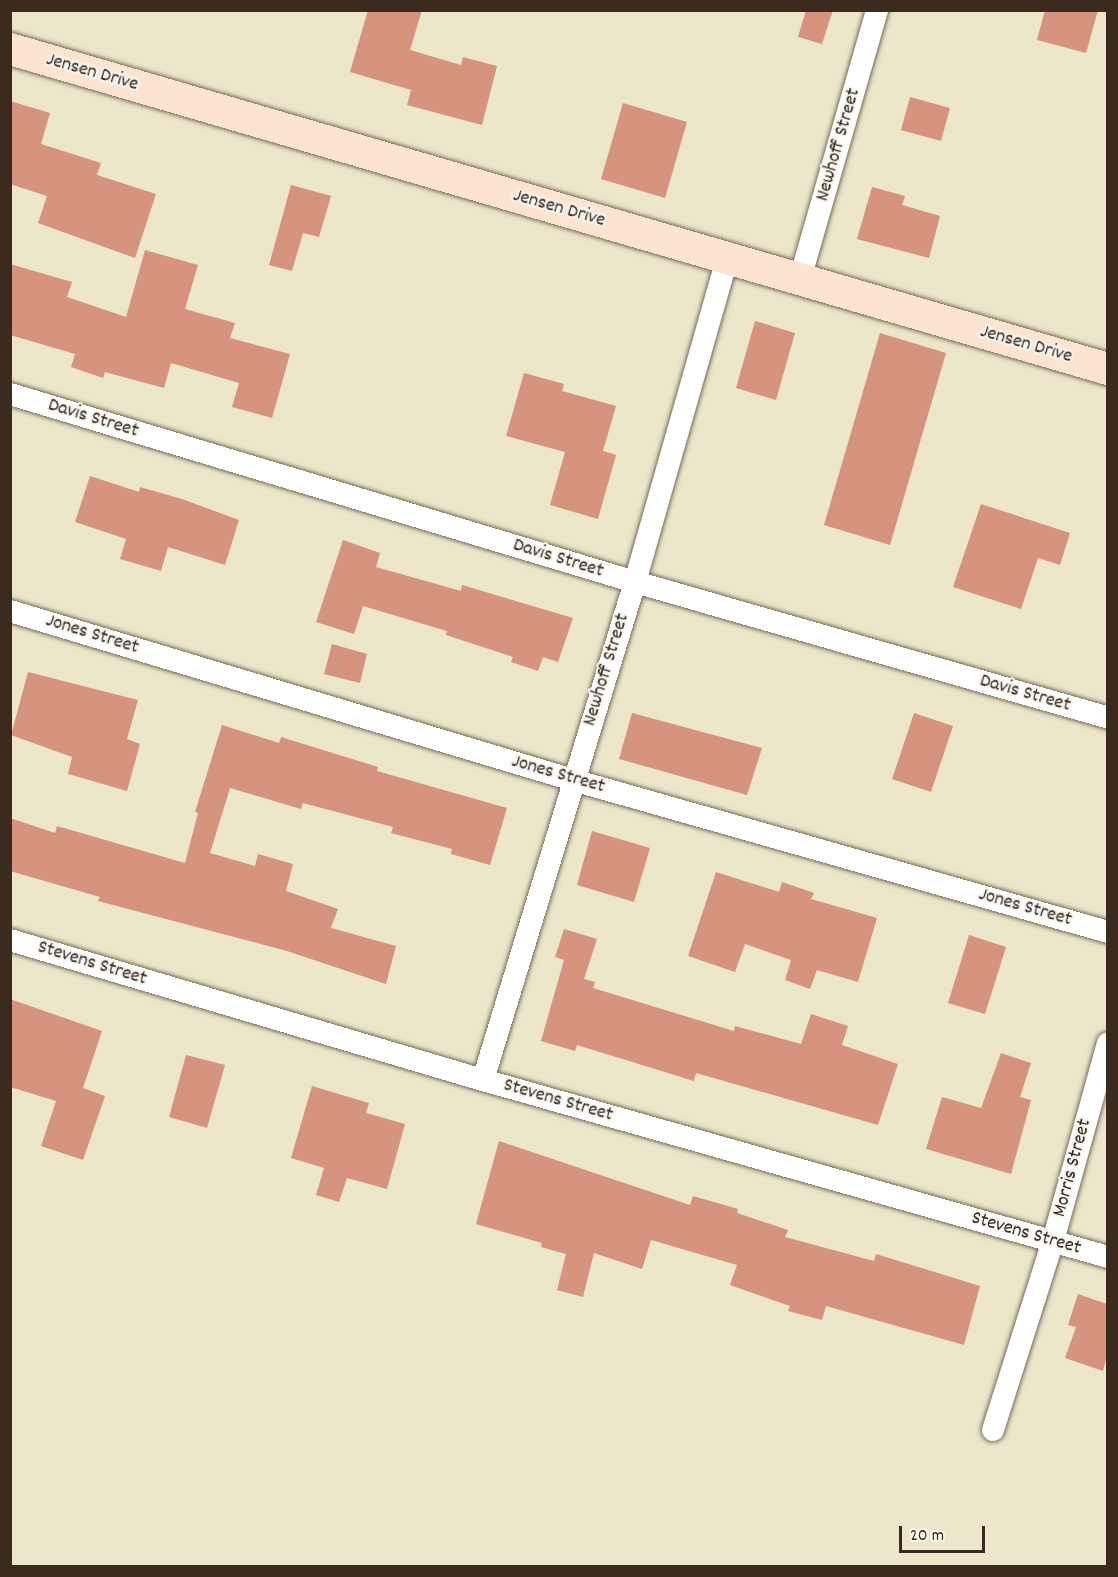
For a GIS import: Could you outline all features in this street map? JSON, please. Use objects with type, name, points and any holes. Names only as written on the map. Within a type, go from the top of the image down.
[{"type":"main road","name":"Jensen Drive","points":[[10,49],[1107,369]]},
{"type":"street","name":"Newhoff Street","points":[[800,279],[877,10]]},
{"type":"street","name":"Newhoff Street","points":[[483,1080],[635,582],[727,258]]},
{"type":"street","name":"Davis Street","points":[[10,394],[635,582],[1107,718]]},
{"type":"street","name":"Jones Street","points":[[10,611],[573,780],[1107,932]]},
{"type":"street","name":"Stevens Street","points":[[10,940],[483,1080],[1107,1257]]},
{"type":"street","name":"Morris Street","points":[[993,1430],[1053,1241],[1107,1043]]},
{"type":"building","points":[[368,10],[422,10],[410,50],[461,65],[463,57],[497,66],[482,125],[407,105],[411,90],[350,72]]},
{"type":"building","points":[[806,10],[833,10],[822,44],[798,37]]},
{"type":"building","points":[[1045,10],[1098,10],[1086,53],[1037,40]]},
{"type":"building","points":[[910,97],[950,108],[941,141],[901,130]]},
{"type":"building","points":[[10,101],[50,113],[41,144],[101,163],[97,175],[156,194],[135,258],[38,223],[47,196],[10,184]]},
{"type":"building","points":[[623,103],[687,122],[665,198],[601,179]]},
{"type":"building","points":[[291,185],[331,196],[319,237],[303,233],[292,271],[269,265]]},
{"type":"building","points":[[872,187],[905,196],[902,205],[940,216],[929,258],[857,239]]},
{"type":"building","points":[[145,250],[198,265],[185,309],[235,323],[230,338],[290,354],[272,418],[232,407],[239,383],[171,363],[164,388],[105,372],[103,378],[71,367],[75,354],[10,335],[10,264],[72,282],[67,297],[126,317]]},
{"type":"building","points":[[755,321],[795,333],[776,400],[736,388]]},
{"type":"building","points":[[880,333],[946,353],[890,545],[824,525]]},
{"type":"building","points":[[524,373],[564,384],[562,391],[616,406],[603,451],[616,455],[598,519],[550,505],[565,452],[506,436]]},
{"type":"building","points":[[90,476],[139,492],[140,487],[182,499],[239,520],[225,565],[168,547],[161,571],[120,559],[126,539],[75,522]]},
{"type":"building","points":[[981,504],[1070,533],[1060,565],[1038,558],[1021,609],[953,587]]},
{"type":"building","points":[[343,540],[380,553],[376,567],[461,591],[462,585],[573,618],[558,662],[543,657],[538,671],[511,662],[513,657],[446,635],[447,631],[363,606],[354,634],[316,622]]},
{"type":"building","points":[[332,644],[367,654],[360,683],[324,674]]},
{"type":"building","points":[[28,672],[138,700],[127,739],[140,744],[127,791],[68,774],[72,757],[11,735]]},
{"type":"building","points":[[632,713],[762,748],[747,795],[619,759]]},
{"type":"building","points":[[914,713],[953,726],[931,792],[892,779]]},
{"type":"building","points":[[222,725],[279,743],[281,737],[378,767],[377,771],[507,808],[490,865],[451,854],[452,849],[391,833],[393,827],[303,803],[301,809],[230,788],[210,853],[255,866],[258,854],[293,864],[286,891],[338,909],[331,928],[396,946],[386,984],[287,951],[98,901],[100,897],[10,871],[10,818],[55,833],[57,826],[185,863],[198,813],[195,812]]},
{"type":"building","points":[[592,831],[650,848],[634,902],[577,885]]},
{"type":"building","points":[[716,872],[779,892],[782,882],[814,893],[811,899],[877,918],[858,982],[817,970],[810,989],[785,980],[791,960],[745,944],[735,972],[688,956]]},
{"type":"building","points":[[564,929],[597,939],[584,979],[595,982],[593,988],[734,1031],[735,1026],[801,1044],[811,1014],[848,1026],[842,1045],[898,1064],[878,1125],[696,1073],[694,1081],[577,1045],[575,1051],[541,1041],[564,960],[555,957]]},
{"type":"building","points":[[969,935],[1006,947],[985,1014],[948,1003]]},
{"type":"building","points":[[10,999],[102,1031],[83,1088],[105,1096],[83,1160],[41,1146],[56,1101],[10,1087]]},
{"type":"building","points":[[1001,1053],[1031,1063],[1020,1097],[1031,1100],[1011,1174],[926,1149],[942,1097],[981,1108]]},
{"type":"building","points":[[186,1055],[225,1065],[207,1128],[169,1117]]},
{"type":"building","points":[[312,1086],[369,1103],[366,1113],[405,1124],[387,1189],[347,1178],[339,1202],[316,1195],[324,1168],[291,1158]]},
{"type":"building","points":[[499,1141],[690,1205],[693,1196],[738,1209],[737,1213],[788,1230],[785,1237],[874,1261],[876,1254],[980,1286],[964,1345],[826,1306],[822,1320],[788,1311],[790,1306],[730,1285],[737,1265],[651,1240],[642,1269],[594,1253],[583,1297],[557,1290],[566,1254],[541,1247],[542,1243],[476,1224]]},
{"type":"building","points":[[1078,1294],[1107,1304],[1107,1356],[1103,1371],[1065,1358],[1076,1327],[1068,1325]]}]
